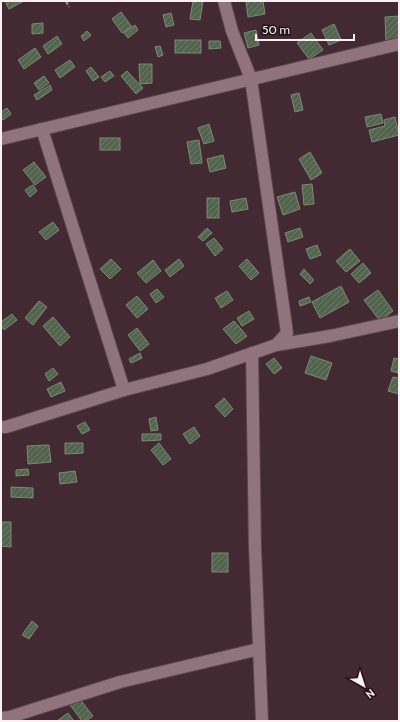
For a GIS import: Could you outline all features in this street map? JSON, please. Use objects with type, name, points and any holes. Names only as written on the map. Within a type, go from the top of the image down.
[{"type":"street","points":[[224,1],[232,31],[251,78],[287,333],[276,345]]},
{"type":"street","points":[[1,139],[251,78],[399,44]]},
{"type":"street","points":[[42,129],[124,390]]},
{"type":"street","points":[[1,426],[6,427],[124,390],[207,369],[276,345],[330,336],[399,321]]},
{"type":"street","points":[[252,353],[255,547],[262,721]]},
{"type":"street","points":[[1,718],[10,717],[120,682],[260,649]]},
{"type":"path","points":[[66,1],[69,7]]},
{"type":"building","points":[[5,1],[24,1],[9,9]]},
{"type":"building","points":[[193,1],[203,1],[200,20],[190,19]]},
{"type":"building","points":[[263,1],[265,14],[248,17],[246,2]]},
{"type":"building","points":[[121,12],[132,27],[122,33],[112,19]]},
{"type":"building","points":[[171,13],[174,25],[166,27],[163,15]]},
{"type":"building","points":[[399,16],[399,41],[386,42],[385,17]]},
{"type":"building","points":[[43,23],[43,33],[32,34],[32,24]]},
{"type":"building","points":[[334,24],[341,40],[329,45],[322,30]]},
{"type":"building","points":[[135,25],[138,30],[128,38],[124,33]]},
{"type":"building","points":[[256,30],[259,45],[248,48],[244,33]]},
{"type":"building","points":[[87,31],[91,35],[84,41],[81,36]]},
{"type":"building","points":[[311,33],[323,50],[309,59],[297,43]]},
{"type":"building","points":[[57,36],[62,44],[48,54],[43,46]]},
{"type":"building","points":[[175,40],[201,40],[201,53],[175,53]]},
{"type":"building","points":[[209,41],[220,41],[221,48],[209,49]]},
{"type":"building","points":[[160,46],[163,55],[158,57],[155,47]]},
{"type":"building","points":[[35,48],[41,57],[24,69],[18,60]]},
{"type":"building","points":[[70,60],[75,67],[60,78],[55,70]]},
{"type":"building","points":[[139,64],[152,64],[152,83],[140,84]]},
{"type":"building","points":[[91,67],[99,77],[93,81],[86,71]]},
{"type":"building","points":[[110,71],[114,76],[105,82],[101,77]]},
{"type":"building","points":[[127,71],[143,88],[136,94],[121,76]]},
{"type":"building","points":[[44,76],[49,83],[39,90],[34,83]]},
{"type":"building","points":[[50,85],[52,90],[37,100],[34,95]]},
{"type":"building","points":[[299,93],[303,110],[295,112],[291,95]]},
{"type":"building","points":[[7,108],[11,114],[3,120],[1,118],[1,112]]},
{"type":"building","points":[[381,114],[383,123],[367,127],[365,117]]},
{"type":"building","points":[[395,117],[399,135],[372,142],[369,130],[385,126],[384,120]]},
{"type":"building","points":[[209,124],[214,141],[204,144],[198,128]]},
{"type":"building","points":[[100,138],[120,138],[120,150],[100,150]]},
{"type":"building","points":[[199,140],[202,163],[191,164],[187,142]]},
{"type":"building","points":[[310,152],[322,173],[311,180],[299,159]]},
{"type":"building","points":[[223,155],[226,168],[210,172],[207,159]]},
{"type":"building","points":[[34,162],[46,177],[35,185],[23,170]]},
{"type":"building","points":[[312,184],[314,204],[304,205],[302,185]]},
{"type":"building","points":[[33,185],[37,191],[30,197],[25,190]]},
{"type":"building","points":[[295,192],[300,209],[283,215],[277,197]]},
{"type":"building","points":[[207,198],[219,198],[219,218],[207,218]]},
{"type":"building","points":[[246,198],[248,209],[232,212],[230,201]]},
{"type":"building","points":[[53,222],[59,230],[46,240],[39,232]]},
{"type":"building","points":[[207,228],[212,233],[203,241],[198,237]]},
{"type":"building","points":[[300,228],[303,237],[288,242],[285,233]]},
{"type":"building","points":[[214,238],[223,249],[215,256],[206,244]]},
{"type":"building","points":[[317,245],[321,255],[310,259],[306,249]]},
{"type":"building","points":[[350,249],[360,261],[346,272],[336,261]]},
{"type":"building","points":[[111,259],[121,269],[110,279],[100,269]]},
{"type":"building","points":[[179,259],[184,266],[170,277],[165,270]]},
{"type":"building","points":[[247,259],[259,273],[251,280],[239,266]]},
{"type":"building","points":[[153,260],[161,271],[146,283],[137,273]]},
{"type":"building","points":[[363,263],[371,273],[359,283],[351,274]]},
{"type":"building","points":[[304,269],[314,280],[310,284],[300,274]]},
{"type":"building","points":[[341,286],[349,302],[320,318],[312,302]]},
{"type":"building","points":[[157,289],[164,297],[156,303],[150,294]]},
{"type":"building","points":[[378,290],[393,311],[380,321],[364,300]]},
{"type":"building","points":[[227,291],[233,300],[221,308],[215,298]]},
{"type":"building","points":[[137,296],[148,309],[137,318],[126,305]]},
{"type":"building","points":[[309,297],[311,302],[300,306],[299,301]]},
{"type":"building","points":[[39,301],[47,307],[33,325],[25,318]]},
{"type":"building","points":[[249,311],[254,319],[242,326],[237,318]]},
{"type":"building","points":[[12,314],[17,320],[4,330],[1,326],[1,322]]},
{"type":"building","points":[[53,317],[70,337],[60,346],[43,326]]},
{"type":"building","points":[[234,321],[247,336],[236,344],[223,329]]},
{"type":"building","points":[[137,328],[149,344],[140,351],[128,335]]},
{"type":"building","points":[[140,353],[142,358],[131,363],[129,359]]},
{"type":"building","points":[[311,356],[332,363],[326,380],[305,373]]},
{"type":"building","points":[[274,358],[282,368],[274,374],[266,364]]},
{"type":"building","points":[[394,358],[399,359],[398,373],[391,371]]},
{"type":"building","points":[[53,368],[58,374],[49,381],[45,374]]},
{"type":"building","points":[[393,377],[399,378],[399,394],[388,391]]},
{"type":"building","points":[[61,382],[65,391],[51,397],[47,389]]},
{"type":"building","points":[[224,398],[233,409],[225,417],[215,406]]},
{"type":"building","points":[[156,417],[158,430],[151,431],[149,419]]},
{"type":"building","points":[[85,422],[90,430],[82,434],[77,426]]},
{"type":"building","points":[[194,427],[200,436],[190,444],[183,434]]},
{"type":"building","points":[[142,434],[161,434],[161,440],[142,441]]},
{"type":"building","points":[[65,443],[83,443],[83,453],[65,454]]},
{"type":"building","points":[[159,443],[171,459],[163,465],[151,450]]},
{"type":"building","points":[[49,445],[51,462],[28,464],[27,446]]},
{"type":"building","points":[[28,469],[29,475],[16,476],[16,470]]},
{"type":"building","points":[[75,471],[77,482],[60,484],[59,473]]},
{"type":"building","points":[[11,487],[33,488],[33,498],[11,497]]},
{"type":"building","points":[[1,522],[11,522],[11,547],[1,546]]},
{"type":"building","points":[[212,553],[228,553],[228,572],[212,572]]},
{"type":"building","points":[[32,621],[38,626],[29,639],[22,635]]},
{"type":"building","points":[[79,698],[93,716],[86,721],[82,721],[70,705]]},
{"type":"building","points":[[68,713],[74,721],[57,721]]}]
